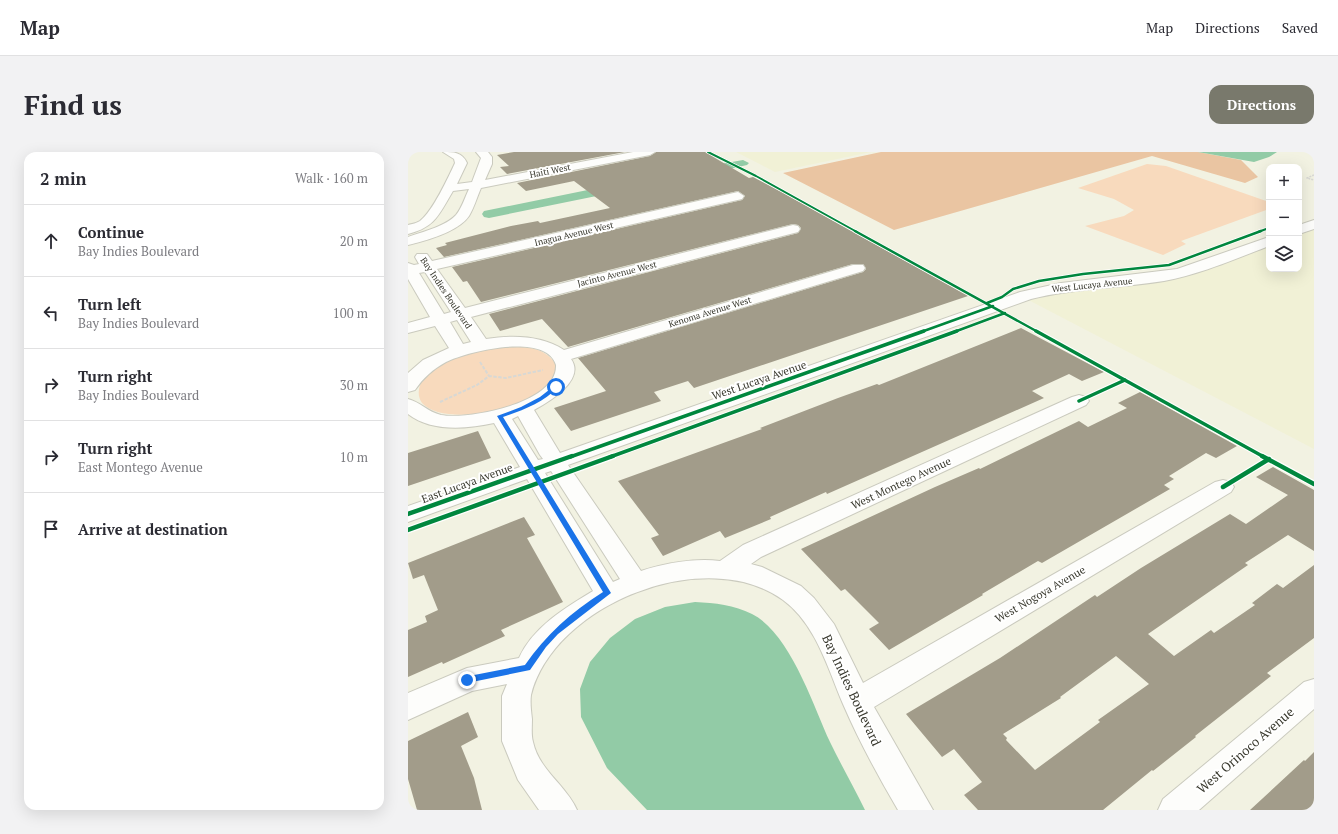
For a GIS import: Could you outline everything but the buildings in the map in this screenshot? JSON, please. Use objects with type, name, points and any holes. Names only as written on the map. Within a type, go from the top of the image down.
[{"type":"street","points":[[408,230],[429,220],[449,188],[460,166],[453,155],[485,152],[487,162],[463,215],[458,220],[434,233],[408,241]]},
{"type":"street","name":"Haiti West","points":[[449,188],[477,185],[650,152]]},
{"type":"street","name":"Inagua Avenue West","points":[[409,270],[429,267],[738,196]]},
{"type":"street","points":[[1302,229],[1314,224]]},
{"type":"street","name":"Jacinto Avenue West","points":[[408,328],[793,229]]},
{"type":"street","name":"West Lucaya Avenue","points":[[535,476],[1014,305],[1116,282],[1151,278],[1188,271],[1266,242]]},
{"type":"street","name":"Bay Indies Boulevard","points":[[408,244],[414,246],[482,345]]},
{"type":"street","name":"Kenoma Avenue West","points":[[563,361],[858,268]]},
{"type":"street","name":"Bay Indies Boulevard","points":[[409,270],[441,319],[459,351]]},
{"type":"street","points":[[408,386],[411,380],[423,369],[440,359],[459,351],[482,345],[515,342],[530,343],[549,348],[563,361],[564,376],[556,387],[542,398],[523,408],[500,416],[458,422],[434,419],[412,409]]},
{"type":"street","name":"West Montego Avenue","points":[[726,569],[752,551],[1079,401]]},
{"type":"street","points":[[523,408],[559,467],[634,581]]},
{"type":"street","points":[[500,416],[607,593]]},
{"type":"street","points":[[408,530],[535,476]]},
{"type":"street","name":"East Lucaya Avenue","points":[[408,514],[535,476]]},
{"type":"street","name":"West Nogoya Avenue","points":[[857,702],[1223,487]]},
{"type":"street","name":"Bay Indies Boulevard","points":[[560,810],[535,780],[524,762],[517,740],[515,708],[522,680],[527,668],[543,645],[555,632],[586,607],[607,593],[634,581],[651,576],[685,570],[726,569],[745,571],[763,577],[784,587],[805,606],[830,639],[857,702],[882,753],[916,810]]},
{"type":"street","points":[[408,707],[467,680],[527,668]]},
{"type":"street","name":"West Orinoco Avenue","points":[[1175,810],[1314,691]]},
{"type":"path","points":[[1314,175],[1307,178],[1314,180]]},
{"type":"path","points":[[412,409],[477,385],[489,376],[506,378],[563,361]]},
{"type":"shaded area","points":[[736,152],[871,152],[775,172]]},
{"type":"shaded area","points":[[881,152],[1198,152],[1241,160],[1258,177],[1245,183],[1152,156],[894,230],[783,173]]},
{"type":"shaded area","points":[[1198,152],[1277,152],[1269,157],[1254,162]]},
{"type":"shaded area","points":[[1147,164],[1166,166],[1266,201],[1266,210],[1181,241],[1186,244],[1163,255],[1085,226],[1124,216],[1134,210],[1114,199],[1078,188]]},
{"type":"shaded area","points":[[1314,229],[1314,449],[1015,293],[1043,286],[1207,270],[1266,247],[1266,272],[1302,272],[1302,234]]},
{"type":"shaded area","points":[[515,346],[539,350],[553,360],[557,365],[552,382],[543,392],[510,407],[489,412],[469,414],[449,414],[433,410],[422,403],[419,394],[420,385],[426,375],[436,367],[448,360],[476,351]]},
{"type":"shaded area","points":[[695,602],[738,608],[752,614],[766,623],[778,637],[799,671],[830,742],[865,810],[647,810],[607,768],[581,717],[580,689],[590,662],[610,638],[635,619],[665,607]]},
{"type":"waterway","points":[[698,172],[743,163]]},
{"type":"waterway","points":[[489,214],[622,187]]},
{"type":"cycle path","points":[[708,152],[756,176],[1314,484]]},
{"type":"cycle path","points":[[987,303],[1002,297],[1013,289],[1039,281],[1083,274],[1169,265],[1266,229]]},
{"type":"cycle path","points":[[408,514],[993,306]]},
{"type":"cycle path","points":[[408,530],[1005,313]]},
{"type":"cycle path","points":[[1079,401],[1125,380]]},
{"type":"cycle path","points":[[1223,487],[1269,459]]},
{"type":"route","points":[[467,680],[527,668],[543,645],[555,632],[570,619],[607,593],[527,464],[500,416],[523,408],[542,398],[556,387]]}]
